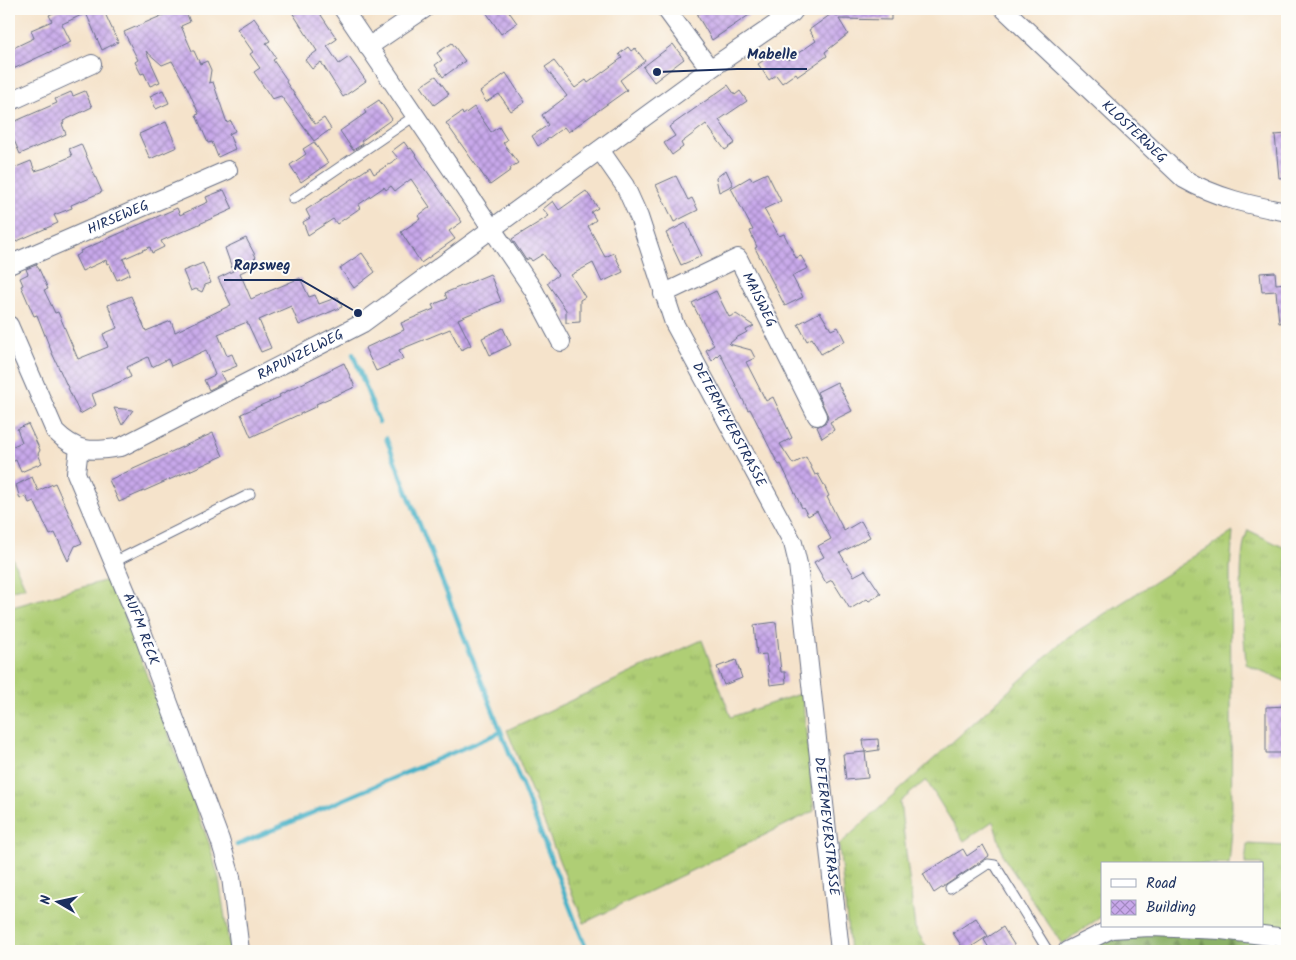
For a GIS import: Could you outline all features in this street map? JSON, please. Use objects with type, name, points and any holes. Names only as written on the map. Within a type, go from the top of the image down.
[{"type":"street","points":[[343,9],[534,291],[561,342]]},
{"type":"street","points":[[368,46],[424,9]]},
{"type":"street","points":[[666,9],[710,69]]},
{"type":"street","points":[[600,150],[795,9]]},
{"type":"street","name":"KLOSTERWEG","points":[[1004,9],[1184,179],[1204,191],[1249,204],[1287,212]]},
{"type":"street","points":[[9,102],[92,64]]},
{"type":"street","name":"RAPUNZELWEG","points":[[79,448],[96,451],[121,447],[363,323],[600,150]]},
{"type":"street","name":"DETERMEYERSTRASSE","points":[[600,150],[624,186],[639,217],[674,323],[793,542],[798,564],[840,951]]},
{"type":"street","name":"HIRSEWEG","points":[[9,265],[228,170]]},
{"type":"street","name":"MAISWEG","points":[[663,294],[738,258],[817,416]]},
{"type":"street","points":[[9,325],[55,431],[66,442],[79,448]]},
{"type":"street","name":"AUF'M RECK","points":[[79,448],[76,473],[141,628],[220,840],[231,877],[240,951]]},
{"type":"street","points":[[1066,951],[1111,929],[1131,928]]},
{"type":"street","points":[[1174,928],[1221,930],[1287,938]]},
{"type":"lane","points":[[293,198],[416,115]]},
{"type":"lane","points":[[114,562],[250,494]]},
{"type":"lane","points":[[950,889],[988,864],[995,865],[1048,951]]},
{"type":"green space","points":[[1248,530],[1287,549],[1287,682],[1246,664],[1241,576],[1244,543]]},
{"type":"green space","points":[[1233,532],[1230,568],[1232,830],[1229,862],[1101,862],[1101,917],[1062,944],[1004,858],[993,821],[964,841],[926,780],[900,802],[915,928],[929,951],[850,951],[839,845],[1068,637]]},
{"type":"green space","points":[[9,551],[25,587],[9,591]]},
{"type":"green space","points":[[111,579],[209,843],[219,879],[230,951],[9,951],[9,608]]},
{"type":"green space","points":[[702,640],[731,717],[802,693],[814,811],[584,923],[507,730]]},
{"type":"green space","points":[[1247,844],[1287,846],[1287,930],[1264,926],[1264,862],[1245,862]]},
{"type":"green space","points":[[1152,930],[1287,943],[1287,951],[1126,949],[1121,951],[1075,951],[1112,933]]},
{"type":"building","points":[[62,9],[103,9],[118,42],[102,50],[86,13],[62,24],[71,42],[9,71],[9,50],[34,38],[31,30],[52,21],[49,15]]},
{"type":"building","points":[[177,9],[185,9],[190,22],[181,26],[200,64],[207,61],[211,70],[209,83],[213,82],[227,123],[231,121],[235,131],[229,134],[235,149],[218,157],[212,142],[208,143],[196,115],[199,114],[187,87],[172,61],[162,65],[146,51],[160,82],[150,86],[144,73],[141,74],[135,62],[138,60],[124,32]]},
{"type":"building","points":[[290,9],[317,9],[337,39],[327,46],[339,64],[349,57],[366,81],[343,97],[321,62],[312,69],[305,60],[317,51]]},
{"type":"building","points":[[484,9],[507,9],[517,23],[501,34]]},
{"type":"building","points":[[706,9],[758,9],[712,40],[697,15]]},
{"type":"building","points":[[848,9],[891,9],[891,20],[839,19],[848,34],[825,52],[827,56],[798,76],[796,73],[782,83],[776,75],[769,80],[758,64],[772,55],[774,58],[778,55],[780,58],[785,55],[788,60],[816,41],[809,30],[834,12],[837,16]]},
{"type":"building","points":[[254,18],[270,41],[266,43],[276,58],[273,60],[315,124],[324,118],[331,129],[314,141],[281,96],[272,99],[254,72],[260,68],[250,54],[253,52],[237,29]]},
{"type":"building","points":[[452,43],[465,61],[443,77],[435,65],[442,60],[437,53]]},
{"type":"building","points":[[673,44],[684,59],[654,82],[643,67]]},
{"type":"building","points":[[628,47],[631,51],[635,48],[645,61],[620,80],[627,90],[568,132],[564,127],[538,146],[532,136],[548,125],[542,115],[567,96],[545,67],[554,61],[575,88],[586,80],[588,83],[622,58],[619,54]]},
{"type":"building","points":[[506,73],[525,102],[511,111],[499,94],[486,102],[480,92]]},
{"type":"building","points":[[436,76],[449,94],[434,105],[421,86]]},
{"type":"building","points":[[728,85],[735,95],[740,91],[747,101],[719,120],[735,143],[725,150],[706,124],[681,143],[683,147],[672,155],[664,143],[675,136],[669,127]]},
{"type":"building","points":[[163,90],[169,103],[156,109],[150,96]]},
{"type":"building","points":[[85,91],[92,107],[63,121],[64,123],[62,124],[66,134],[20,154],[13,138],[9,140],[9,124],[57,103],[55,99],[71,92],[73,96]]},
{"type":"building","points":[[379,100],[392,119],[361,141],[363,144],[353,150],[340,131],[366,113],[364,110]]},
{"type":"building","points":[[474,107],[491,132],[499,127],[507,140],[503,143],[518,163],[490,185],[446,123],[462,112],[463,115]]},
{"type":"building","points":[[166,122],[177,147],[150,159],[139,134]]},
{"type":"building","points":[[1287,134],[1287,177],[1279,178],[1275,135]]},
{"type":"building","points":[[314,142],[328,163],[301,182],[290,165],[306,154],[303,149]]},
{"type":"building","points":[[404,142],[409,149],[411,148],[462,222],[449,231],[455,239],[421,263],[401,232],[420,219],[418,216],[430,207],[411,179],[395,191],[391,186],[386,190],[384,187],[358,205],[360,208],[337,224],[333,219],[308,235],[303,222],[310,218],[306,210],[370,167],[374,174],[398,158],[392,151]]},
{"type":"building","points":[[81,144],[102,192],[71,205],[72,208],[54,215],[58,223],[15,242],[9,229],[9,170],[31,161],[35,171],[45,168],[72,156],[69,149]]},
{"type":"building","points":[[726,170],[733,185],[719,192],[716,178]]},
{"type":"building","points":[[767,173],[781,201],[764,209],[779,236],[784,234],[796,258],[801,256],[808,268],[792,276],[803,297],[785,306],[755,248],[757,247],[750,231],[753,230],[731,188],[750,177],[752,180]]},
{"type":"building","points":[[676,176],[688,200],[692,198],[698,210],[674,222],[656,185]]},
{"type":"building","points":[[224,190],[233,209],[161,241],[164,247],[152,253],[150,247],[123,259],[130,274],[117,280],[106,260],[82,271],[75,256],[81,253],[80,251],[177,208],[180,215],[208,202],[206,197]]},
{"type":"building","points":[[586,191],[598,208],[591,212],[596,220],[588,226],[605,257],[614,253],[623,272],[602,282],[593,263],[571,275],[585,297],[580,300],[580,322],[566,323],[566,310],[547,283],[558,275],[543,254],[532,261],[530,258],[526,260],[512,239],[549,216],[543,209],[553,201],[559,210]]},
{"type":"building","points":[[686,223],[702,256],[681,265],[666,233]]},
{"type":"building","points":[[246,238],[256,257],[254,259],[257,265],[240,273],[251,299],[300,278],[309,297],[315,295],[319,304],[338,297],[342,307],[299,325],[291,306],[259,320],[271,348],[261,352],[247,322],[218,334],[227,356],[232,354],[237,366],[220,373],[225,382],[209,390],[204,380],[215,375],[206,350],[171,366],[168,359],[152,367],[148,357],[127,367],[131,377],[92,394],[96,405],[80,414],[37,315],[34,316],[21,286],[23,285],[20,278],[28,274],[26,269],[36,265],[39,269],[48,289],[44,290],[55,313],[58,312],[78,359],[108,347],[103,334],[117,328],[108,305],[131,296],[146,331],[171,321],[175,332],[231,305],[218,278],[233,271],[225,248]]},
{"type":"building","points":[[362,253],[375,272],[354,288],[340,268]]},
{"type":"building","points":[[203,263],[211,283],[205,285],[202,292],[196,289],[191,291],[183,271]]},
{"type":"building","points":[[1275,272],[1276,284],[1287,283],[1287,322],[1279,323],[1276,291],[1262,292],[1260,273]]},
{"type":"building","points":[[490,274],[501,301],[458,319],[471,345],[461,350],[450,329],[399,350],[403,359],[376,371],[365,348],[404,330],[401,323],[434,309],[432,305],[447,299],[445,293]]},
{"type":"building","points":[[716,291],[729,317],[736,314],[754,326],[729,344],[751,350],[755,358],[746,362],[766,401],[773,397],[792,438],[780,444],[793,464],[806,457],[815,475],[818,474],[824,485],[829,496],[827,497],[844,531],[861,521],[870,537],[840,553],[854,576],[865,570],[881,594],[869,601],[867,599],[850,609],[832,580],[826,583],[814,562],[824,557],[818,546],[831,539],[817,511],[808,516],[802,508],[781,464],[779,465],[776,460],[750,409],[748,410],[720,353],[712,361],[706,350],[714,345],[692,303]]},
{"type":"building","points":[[820,312],[831,330],[838,327],[845,341],[821,354],[812,338],[807,341],[798,324]]},
{"type":"building","points":[[503,328],[511,345],[490,355],[482,338]]},
{"type":"building","points":[[344,363],[355,387],[316,404],[317,406],[251,437],[241,414],[280,397],[279,395]]},
{"type":"building","points":[[837,382],[852,411],[830,422],[834,430],[822,438],[817,427],[826,422],[828,416],[817,392]]},
{"type":"building","points":[[114,408],[133,410],[122,425]]},
{"type":"building","points":[[28,424],[40,450],[38,454],[42,463],[21,472],[16,460],[12,462],[9,448],[22,442],[17,429]]},
{"type":"building","points":[[213,433],[223,456],[119,502],[109,480]]},
{"type":"building","points":[[32,477],[38,491],[55,483],[82,543],[75,546],[68,561],[55,533],[50,535],[34,501],[29,503],[26,496],[20,499],[16,485]]},
{"type":"building","points":[[776,622],[781,672],[785,672],[786,683],[770,685],[766,654],[757,655],[754,625]]},
{"type":"building","points":[[736,660],[742,678],[724,685],[717,667]]},
{"type":"building","points":[[1287,706],[1287,753],[1266,753],[1266,707]]},
{"type":"building","points":[[878,739],[879,750],[865,752],[863,740]]},
{"type":"building","points":[[865,752],[868,778],[846,780],[843,754]]},
{"type":"building","points":[[983,845],[989,856],[934,893],[923,874],[963,849],[967,856]]},
{"type":"building","points":[[976,918],[988,936],[965,951],[953,933]]},
{"type":"building","points":[[1003,927],[1018,951],[991,951],[984,940]]},
{"type":"waterway","points":[[353,354],[379,422]]},
{"type":"waterway","points":[[386,438],[587,951]]},
{"type":"waterway","points":[[237,845],[501,732]]},
{"type":"place","name":"Mabelle","points":[[657,72]]},
{"type":"place","name":"Rapsweg","points":[[358,313]]}]
